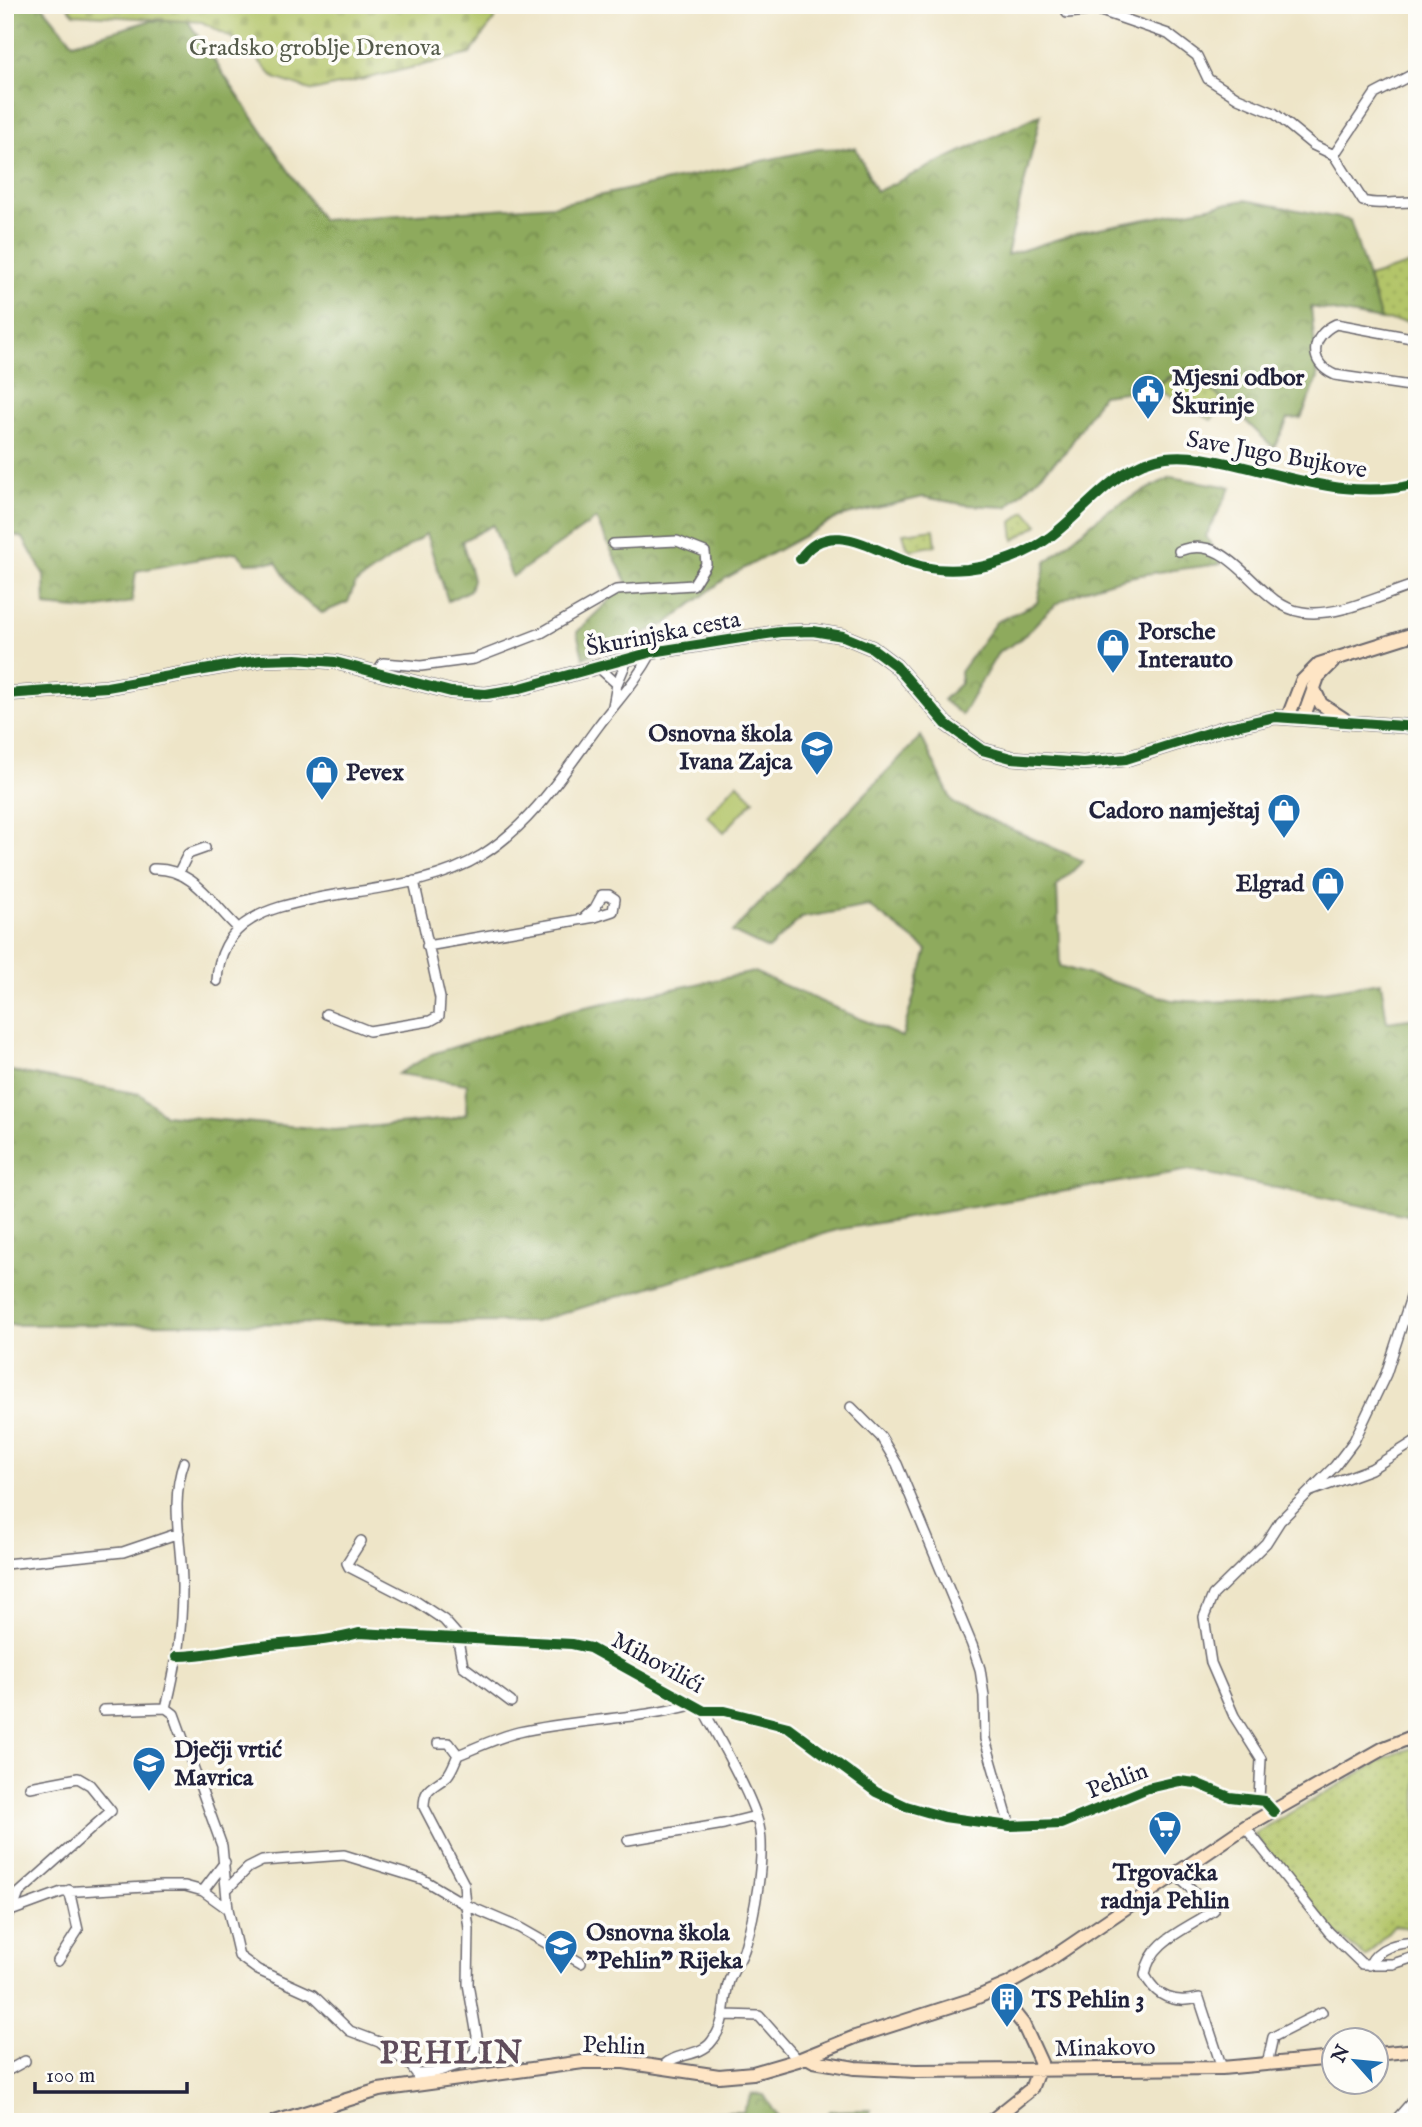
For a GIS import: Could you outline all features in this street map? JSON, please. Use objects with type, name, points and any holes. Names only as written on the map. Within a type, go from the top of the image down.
[{"type":"street","points":[[1067,13],[1098,10],[1168,34],[1197,56],[1208,79],[1238,98],[1274,113],[1313,145],[1334,155],[1363,201],[1372,204],[1417,202]]},
{"type":"street","points":[[1334,155],[1375,94],[1417,72]]},
{"type":"street","points":[[1417,340],[1336,324],[1324,330],[1316,342],[1315,354],[1322,368],[1335,375],[1417,387]]},
{"type":"street","name":"Save Jugo Bujkove","points":[[800,559],[806,549],[818,541],[834,538],[855,539],[925,567],[967,569],[1006,561],[1051,536],[1109,484],[1137,465],[1167,457],[1214,459],[1354,491],[1390,491],[1417,484]]},
{"type":"street","points":[[376,673],[383,663],[421,666],[474,659],[541,633],[616,590],[693,585],[706,564],[705,552],[689,544],[613,544]]},
{"type":"street","points":[[1178,551],[1196,546],[1227,556],[1283,606],[1301,612],[1337,609],[1417,584]]},
{"type":"street","name":"Škurinjska cesta","points":[[5,694],[118,685],[261,660],[316,660],[451,692],[486,694],[517,689],[652,652],[780,632],[813,631],[843,636],[872,648],[896,666],[946,724],[970,743],[1010,758],[1083,763],[1126,759],[1242,724],[1288,717],[1386,726],[1417,726]]},
{"type":"street","points":[[1288,717],[1296,692],[1310,671],[1336,659],[1417,633]]},
{"type":"street","points":[[217,981],[222,954],[239,929],[250,920],[281,906],[414,881],[461,866],[507,837],[542,801],[613,706],[639,677],[652,652]]},
{"type":"street","points":[[613,706],[617,684],[628,658]]},
{"type":"street","points":[[1303,719],[1318,677],[1336,659]]},
{"type":"street","points":[[597,666],[617,684]]},
{"type":"street","points":[[1313,687],[1321,704],[1348,721]]},
{"type":"street","points":[[180,872],[188,854],[205,848]]},
{"type":"street","points":[[153,869],[180,872],[199,886],[239,929]]},
{"type":"street","points":[[326,1014],[369,1031],[430,1021],[439,1016],[440,999],[414,881]]},
{"type":"street","points":[[427,946],[585,917]]},
{"type":"street","points":[[1274,1812],[1266,1802],[1259,1800],[1261,1759],[1234,1716],[1211,1663],[1205,1617],[1213,1595],[1266,1542],[1306,1493],[1335,1466],[1363,1422],[1386,1374],[1416,1282]]},
{"type":"street","points":[[851,1407],[881,1437],[897,1464],[972,1646],[980,1669],[984,1696],[985,1739],[1010,1826]]},
{"type":"street","points":[[1306,1493],[1371,1469],[1417,1440]]},
{"type":"street","points":[[166,1708],[177,1656],[183,1590],[175,1506],[177,1482],[184,1462]]},
{"type":"street","points":[[5,1564],[123,1552],[179,1533]]},
{"type":"street","points":[[361,1541],[347,1563],[349,1567],[417,1602],[444,1620],[461,1637],[459,1646],[463,1666],[511,1702]]},
{"type":"street","name":"Mihovilići","points":[[177,1656],[207,1656],[248,1647],[336,1640],[359,1633],[534,1640],[590,1648],[704,1711],[725,1711],[788,1727],[876,1792],[906,1806],[944,1817],[1010,1826]]},
{"type":"street","name":"Mihovilići","points":[[458,1755],[519,1732],[631,1718],[692,1705]]},
{"type":"street","points":[[103,1710],[166,1708],[174,1714],[209,1808],[225,1862],[228,1909],[234,1947],[239,1956],[258,1970],[313,1995],[350,2031],[379,2042],[417,2079],[467,2062],[477,2045],[468,1984],[469,1930],[464,1884],[424,1807],[424,1796],[429,1786],[447,1776],[458,1755],[449,1743],[438,1744]]},
{"type":"street","name":"Mihovilići","points":[[662,2068],[668,2061],[707,2047],[725,2015],[730,1980],[745,1949],[757,1885],[760,1836],[756,1815],[704,1711]]},
{"type":"street","name":"Pehlin","points":[[275,2122],[417,2079],[490,2077],[583,2062],[624,2063],[719,2076],[753,2073],[803,2058],[855,2037],[996,1990],[1043,1964],[1245,1828],[1384,1748],[1417,1735]]},
{"type":"street","points":[[9,1911],[19,1893],[111,1811],[90,1785],[78,1778],[30,1787]]},
{"type":"street","name":"Pehlin","points":[[1010,1826],[1060,1824],[1148,1788],[1179,1781],[1196,1783],[1230,1797],[1259,1800]]},
{"type":"street","points":[[628,1840],[724,1824],[756,1815]]},
{"type":"street","points":[[1245,1828],[1329,1932],[1360,1963],[1393,1964],[1417,1956]]},
{"type":"street","points":[[228,1888],[248,1868],[262,1861],[344,1855],[422,1879],[466,1905],[520,1928],[581,1963]]},
{"type":"street","points":[[203,1891],[215,1880],[225,1862]]},
{"type":"street","name":"Minakovo","points":[[1175,1874],[1214,1910],[1168,1936],[1147,1965],[1145,1975],[1156,1991],[1174,2001],[1199,1997],[1222,2068]]},
{"type":"street","points":[[9,1911],[69,1890],[185,1886],[203,1891],[228,1909]]},
{"type":"street","points":[[58,1961],[78,1930],[69,1890]]},
{"type":"street","points":[[1369,1965],[1376,1955],[1396,1943],[1417,1942]]},
{"type":"street","name":"Minakovo","points":[[996,1990],[1027,2032],[1039,2056],[1040,2070],[1222,2068],[1320,2059]]},
{"type":"street","points":[[1267,2064],[1273,2037],[1322,2012]]},
{"type":"street","points":[[725,2015],[759,2015],[803,2058]]},
{"type":"street","points":[[1390,2053],[1417,2050]]},
{"type":"street","name":"Pehlin","points":[[803,2058],[884,2070],[1040,2070]]},
{"type":"street","points":[[5,2072],[26,2062]]},
{"type":"street","points":[[990,2122],[1027,2093],[1040,2070]]},
{"type":"street","points":[[1394,2122],[1417,2096]]},
{"type":"street","points":[[324,2105],[330,2122]]},
{"type":"green space","points":[[5,5],[42,5],[73,43],[149,21],[187,20],[322,220],[555,205],[818,149],[856,148],[876,192],[1041,114],[1007,255],[1084,231],[1245,200],[1350,220],[1381,320],[1311,307],[1318,378],[1301,418],[1288,419],[1274,448],[1226,402],[1185,369],[1179,376],[1168,377],[1155,388],[1102,395],[1067,450],[1007,507],[967,505],[923,497],[839,517],[726,578],[666,624],[583,658],[577,632],[627,583],[596,519],[512,577],[493,525],[462,541],[473,579],[470,590],[448,601],[426,534],[355,584],[348,602],[322,613],[296,594],[276,562],[246,563],[237,552],[136,571],[132,602],[88,610],[45,606],[44,575],[23,538],[5,532]]},
{"type":"green space","name":"Gradsko groblje Drenova","points":[[66,5],[504,5],[470,54],[313,91],[274,78],[245,45],[202,22],[74,14]]},
{"type":"green space","points":[[1417,262],[1417,322],[1381,320],[1368,277]]},
{"type":"green space","points":[[1185,369],[1226,402],[1211,420],[1155,388]]},
{"type":"green space","points":[[1170,477],[1231,487],[1206,536],[1221,564],[1119,579],[1080,592],[1062,601],[1025,635],[999,651],[962,715],[943,700],[961,683],[960,672],[996,622],[1037,603],[1046,562],[1106,511]]},
{"type":"green space","points":[[1026,511],[1038,525],[1014,540],[1012,522]]},
{"type":"green space","points":[[934,529],[936,545],[912,550],[907,547],[903,533]]},
{"type":"green space","points":[[921,736],[953,803],[1083,861],[1057,886],[1060,966],[1172,1000],[1198,1002],[1250,1000],[1381,982],[1387,1022],[1417,1018],[1417,1217],[1190,1170],[836,1230],[535,1322],[5,1325],[5,1070],[140,1094],[165,1115],[335,1130],[451,1119],[466,1114],[467,1084],[398,1074],[432,1054],[571,1010],[754,972],[902,1037],[927,950],[869,906],[801,918],[768,949],[732,932]]},
{"type":"green space","points":[[737,783],[754,800],[724,832],[707,816]]},
{"type":"green space","points":[[1417,1746],[1417,1930],[1394,1925],[1366,1957],[1335,1933],[1254,1834],[1387,1757]]},
{"type":"green space","points":[[752,2094],[764,2095],[781,2122],[710,2122],[712,2112],[743,2112]]},
{"type":"green space","points":[[871,2110],[867,2118],[855,2122],[817,2122],[830,2111]]},
{"type":"cycle path","points":[[800,559],[813,545],[827,539],[843,539],[859,542],[909,563],[930,568],[962,569],[1000,562],[1021,554],[1050,537],[1117,478],[1148,461],[1166,457],[1206,459],[1352,489],[1373,490],[1417,484]]},
{"type":"cycle path","points":[[5,694],[107,687],[261,660],[296,659],[335,662],[451,692],[486,694],[517,689],[652,652],[780,632],[813,631],[843,636],[872,648],[896,666],[946,724],[982,750],[1011,758],[1083,763],[1126,759],[1221,729],[1275,717],[1417,727]]},
{"type":"cycle path","points":[[177,1656],[319,1641],[359,1633],[572,1644],[590,1648],[704,1711],[725,1711],[788,1727],[876,1792],[906,1806],[944,1817],[1010,1826],[1061,1824],[1148,1788],[1179,1781],[1196,1783],[1230,1797],[1264,1801],[1274,1812]]},
{"type":"place","name":"Mjesni odbor Škurinje","points":[[1148,421]]},
{"type":"place","name":"Porsche Interauto","points":[[1113,675]]},
{"type":"place","name":"Osnovna škola Ivana Zajca","points":[[817,777]]},
{"type":"place","name":"Pevex","points":[[322,802]]},
{"type":"place","name":"Cadoro namještaj","points":[[1284,840]]},
{"type":"place","name":"Elgrad","points":[[1328,913]]},
{"type":"place","name":"Dječji vrtić Mavrica","points":[[149,1793]]},
{"type":"place","name":"Trgovačka radnja Pehlin","points":[[1165,1857]]},
{"type":"place","name":"Osnovna škola \"Pehlin\" Rijeka","points":[[561,1976]]},
{"type":"place","name":"TS Pehlin 3","points":[[1007,2029]]},
{"type":"district","name":"PEHLIN","points":[[452,2052]]}]
